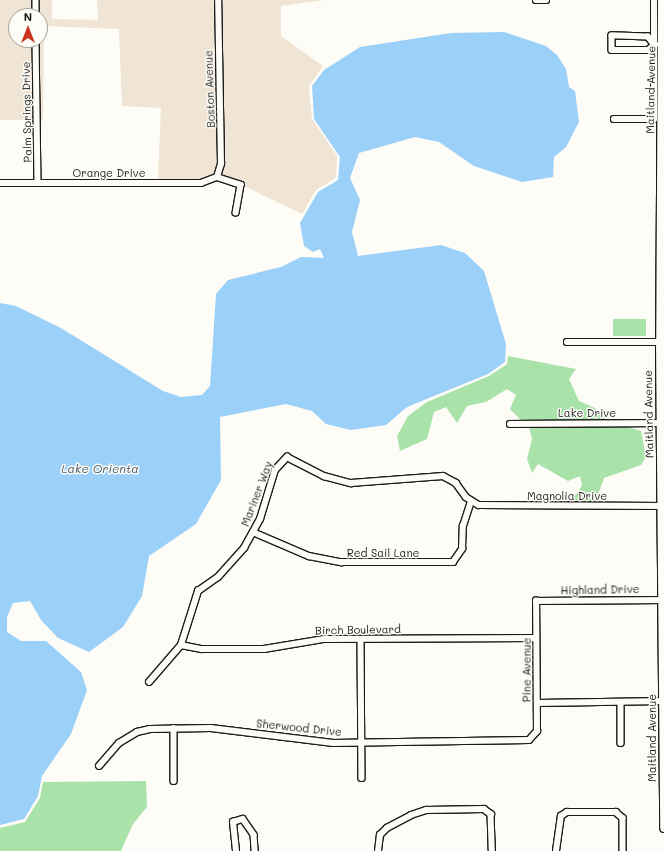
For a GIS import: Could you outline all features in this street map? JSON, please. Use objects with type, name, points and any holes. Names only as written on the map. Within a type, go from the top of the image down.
[{"type":"main road","name":"Maitland Avenue","points":[[662,0],[660,45],[662,308],[660,342],[663,506],[664,828]]},
{"type":"street","name":"Boston Avenue","points":[[217,177],[221,164],[218,0]]},
{"type":"street","points":[[536,0],[546,0]]},
{"type":"street","points":[[614,119],[654,119],[660,45],[654,0]]},
{"type":"street","points":[[612,36],[648,38],[660,45],[648,50],[612,50],[612,36]]},
{"type":"street","name":"Palm Springs Drive","points":[[36,48],[38,183]]},
{"type":"street","name":"Orange Drive","points":[[0,183],[201,183],[217,177]]},
{"type":"street","points":[[217,177],[241,185],[236,214]]},
{"type":"street","points":[[567,342],[660,342]]},
{"type":"street","name":"Lake Drive","points":[[510,424],[662,423]]},
{"type":"street","name":"Mariner Way","points":[[149,682],[181,645],[198,591],[232,563],[253,532],[266,504],[275,470],[287,457],[324,476],[351,483],[442,476],[456,483],[471,502]]},
{"type":"street","name":"Magnolia Drive","points":[[471,502],[491,506],[663,506]]},
{"type":"street","name":"Red Sail Lane","points":[[253,532],[309,556],[341,562],[453,562],[462,549],[463,526],[471,502]]},
{"type":"street","name":"Highland Drive","points":[[536,601],[663,600]]},
{"type":"street","name":"Pine Avenue","points":[[534,738],[537,731],[536,601]]},
{"type":"street","name":"Birch Boulevard","points":[[181,645],[202,649],[264,649],[324,639],[536,638]]},
{"type":"street","points":[[361,640],[362,778]]},
{"type":"street","points":[[537,703],[663,701]]},
{"type":"street","points":[[621,702],[621,743]]},
{"type":"street","points":[[174,728],[174,781]]},
{"type":"street","name":"Sherwood Drive","points":[[99,766],[119,743],[137,732],[174,728],[211,728],[326,742],[534,738]]},
{"type":"street","points":[[378,851],[380,835],[387,828],[411,815],[426,810],[484,809],[491,814],[492,851]]},
{"type":"street","points":[[556,851],[561,816],[567,812],[616,812],[623,818],[623,851]]},
{"type":"street","points":[[236,851],[233,822],[243,819],[254,835],[255,851]]},
{"type":"shaded area","points":[[0,0],[33,0],[33,8],[8,8],[8,48],[33,48],[34,120],[0,120]]},
{"type":"shaded area","points":[[39,0],[52,0],[52,19],[98,20],[97,0],[215,0],[218,164],[214,175],[204,179],[158,179],[161,108],[122,106],[119,29],[48,26],[48,8],[39,8]]},
{"type":"shaded area","points":[[221,0],[325,0],[281,6],[281,36],[323,66],[309,86],[312,119],[337,156],[336,178],[316,190],[302,214],[221,175],[224,96]]},
{"type":"shaded area","points":[[39,48],[44,48],[43,121],[40,120]]},
{"type":"green space","points":[[613,319],[646,319],[646,336],[613,336]]},
{"type":"green space","points":[[508,356],[576,369],[569,379],[579,401],[595,408],[606,420],[521,420],[510,409],[516,395],[507,389],[486,402],[467,406],[457,423],[446,407],[434,412],[427,439],[400,451],[397,436],[408,416],[427,402],[489,376],[507,364]]},
{"type":"green space","points":[[625,426],[641,431],[646,457],[641,465],[604,478],[595,503],[571,501],[582,486],[580,476],[568,481],[538,464],[532,473],[527,459],[532,439],[529,427]]},
{"type":"green space","points":[[146,781],[147,807],[133,824],[121,851],[0,851],[0,828],[25,822],[40,798],[43,782]]},
{"type":"water","name":"Lake Orienta","points":[[504,32],[546,46],[557,55],[566,69],[569,87],[575,91],[579,122],[566,147],[554,157],[553,177],[522,182],[474,166],[439,142],[415,137],[359,153],[350,178],[360,200],[352,232],[358,256],[441,245],[465,253],[484,271],[506,344],[505,362],[488,374],[407,407],[386,425],[351,430],[326,424],[312,411],[286,404],[220,417],[221,480],[196,524],[149,556],[142,596],[123,627],[89,652],[58,638],[41,620],[30,601],[13,603],[7,617],[7,632],[21,641],[46,641],[81,672],[87,690],[71,734],[42,776],[38,796],[24,819],[0,825],[0,303],[16,306],[61,328],[163,391],[181,397],[202,395],[210,386],[216,294],[228,280],[281,267],[301,257],[324,258],[320,249],[313,252],[304,246],[300,223],[318,192],[338,180],[340,157],[314,119],[312,86],[324,70],[360,47],[451,33]]}]
